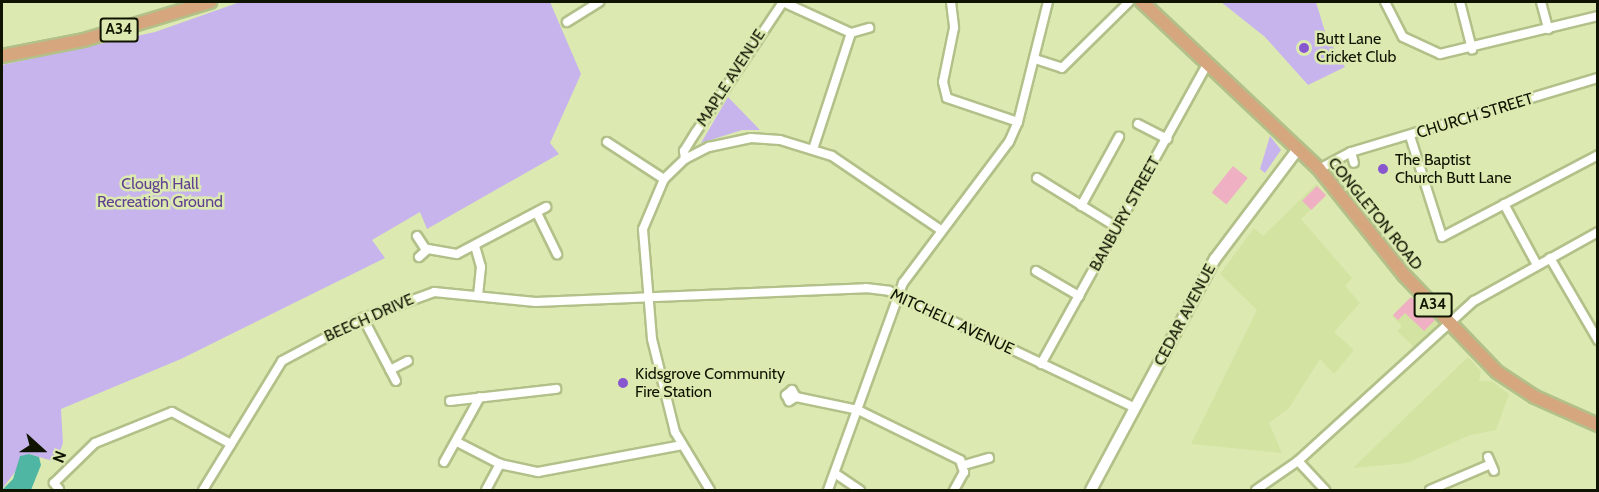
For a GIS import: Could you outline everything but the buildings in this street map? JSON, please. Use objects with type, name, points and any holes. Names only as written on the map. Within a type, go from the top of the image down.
[{"type":"highway","name":"A34","points":[[2,56],[84,40],[210,2]]},
{"type":"highway","name":"CONGLETON ROAD","points":[[1142,2],[1319,169],[1387,256],[1514,385],[1598,425]]},
{"type":"main road","name":"CEDAR AVENUE","points":[[1091,490],[1215,259],[1297,150]]},
{"type":"street","points":[[570,18],[599,2]]},
{"type":"street","name":"MAPLE AVENUE","points":[[685,159],[684,150],[783,2],[851,33]]},
{"type":"street","points":[[951,2],[954,28],[943,82],[947,98],[1018,122]]},
{"type":"street","points":[[828,490],[836,474],[897,295],[941,230],[1009,142],[1018,122],[1048,2]]},
{"type":"street","points":[[1035,59],[1062,68],[1129,2]]},
{"type":"street","points":[[1385,2],[1396,29],[1412,44],[1440,54],[1472,49],[1598,16]]},
{"type":"street","points":[[1460,2],[1472,49]]},
{"type":"street","points":[[1541,2],[1548,29]]},
{"type":"street","points":[[813,149],[851,33],[869,28]]},
{"type":"street","name":"BANBURY STREET","points":[[1041,364],[1207,64]]},
{"type":"street","name":"CHURCH STREET","points":[[1319,169],[1351,152],[1598,78]]},
{"type":"street","points":[[1138,124],[1167,139]]},
{"type":"street","points":[[1410,136],[1442,237],[1598,155]]},
{"type":"street","points":[[1081,206],[1119,137]]},
{"type":"street","points":[[710,490],[682,445],[657,370],[648,298],[643,229],[664,179],[685,159],[709,147],[751,138],[813,149],[860,172],[941,230]]},
{"type":"street","points":[[607,141],[664,179]]},
{"type":"street","points":[[1351,152],[1354,163]]},
{"type":"street","points":[[1037,178],[1118,228]]},
{"type":"street","points":[[1504,204],[1537,266]]},
{"type":"street","points":[[417,236],[426,250],[452,255],[475,246],[546,207]]},
{"type":"street","points":[[537,213],[557,254]]},
{"type":"street","points":[[1256,490],[1298,461],[1474,301],[1598,232]]},
{"type":"street","points":[[475,246],[481,267],[478,294]]},
{"type":"street","points":[[419,257],[426,250]]},
{"type":"street","points":[[1550,258],[1598,340]]},
{"type":"street","points":[[1036,271],[1079,296]]},
{"type":"street","name":"MITCHELL AVENUE","points":[[720,295],[866,288],[897,295],[1135,408]]},
{"type":"street","name":"BEECH DRIVE","points":[[204,490],[282,361],[363,318],[434,292],[478,294],[536,302],[720,295]]},
{"type":"street","points":[[363,318],[396,381]]},
{"type":"street","points":[[390,370],[408,361]]},
{"type":"street","points":[[450,401],[556,389]]},
{"type":"street","points":[[444,462],[480,397]]},
{"type":"street","points":[[796,397],[858,410],[964,465],[989,458]]},
{"type":"street","points":[[59,489],[54,483],[95,443],[172,412],[231,444]]},
{"type":"street","points":[[457,442],[500,464],[538,472],[682,445]]},
{"type":"street","points":[[1298,461],[1326,490]]},
{"type":"street","points":[[486,490],[500,464]]},
{"type":"street","points":[[1430,490],[1491,464]]},
{"type":"street","points":[[954,490],[964,465]]},
{"type":"street","points":[[836,474],[860,490]]},
{"type":"shaded area","points":[[1316,184],[1326,195],[1301,219],[1352,278],[1345,286],[1360,303],[1334,332],[1354,350],[1334,374],[1320,359],[1289,408],[1269,423],[1282,453],[1191,444],[1257,310],[1220,274],[1254,228],[1263,236]]},
{"type":"shaded area","points":[[1411,297],[1439,325],[1415,348],[1397,331],[1402,326],[1392,316]]},
{"type":"shaded area","points":[[1468,357],[1481,371],[1479,381],[1492,381],[1509,394],[1496,430],[1470,435],[1407,463],[1353,468]]},
{"type":"green space","name":"Clough Hall Recreation Ground","points":[[240,2],[550,2],[581,74],[550,143],[559,154],[427,229],[420,212],[372,240],[385,258],[181,359],[61,409],[63,443],[56,462],[29,454],[2,489],[2,65],[155,32]]},
{"type":"green space","name":"Butt Lane Cricket Club","points":[[1221,2],[1316,2],[1326,35],[1345,67],[1308,85],[1265,37]]},
{"type":"green space","points":[[728,97],[760,130],[742,130],[701,143]]},
{"type":"green space","points":[[1270,136],[1281,150],[1265,173],[1260,169]]},
{"type":"water","points":[[29,454],[39,457],[41,465],[31,490],[2,490],[13,479],[20,456]]},
{"type":"place","name":"Butt Lane Cricket Club","points":[[1304,48]]},
{"type":"place","name":"The Baptist Church Butt Lane","points":[[1383,169]]},
{"type":"place","name":"Kidsgrove Community Fire Station","points":[[623,383]]}]
